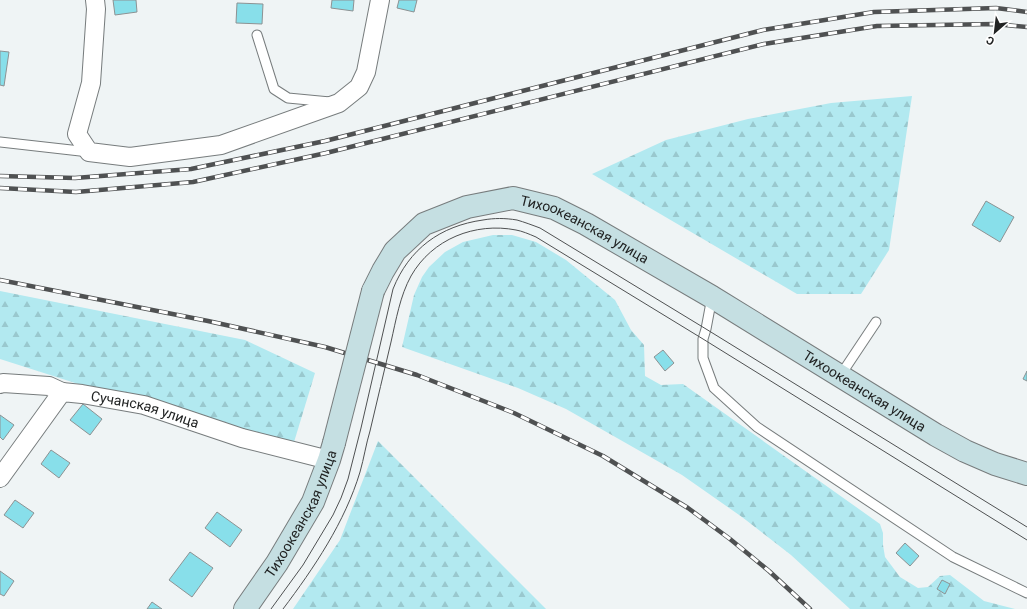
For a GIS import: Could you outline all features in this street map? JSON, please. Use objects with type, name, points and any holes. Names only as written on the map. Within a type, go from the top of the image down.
[{"type":"main road","name":"Тихоокеанская улица","points":[[245,609],[277,563],[313,502],[331,452],[373,291],[382,271],[395,251],[424,224],[466,206],[513,198],[554,208],[586,224],[712,297],[936,436],[995,464],[1027,474]]},
{"type":"street","points":[[95,0],[96,9],[91,84],[77,134],[89,152],[130,157],[221,145],[339,103],[359,87],[366,72],[380,0]]},
{"type":"street","name":"Сучанская улица","points":[[0,384],[49,386],[62,392],[144,405],[242,438],[331,452]]},
{"type":"street","points":[[0,478],[62,392]]},
{"type":"lane","points":[[257,35],[274,89],[288,98],[339,103]]},
{"type":"lane","points":[[0,142],[89,152]]},
{"type":"lane","points":[[712,297],[703,339],[703,358],[714,388],[757,427],[953,558],[1027,593]]},
{"type":"lane","points":[[840,376],[876,322]]},
{"type":"green space","points":[[912,96],[889,250],[861,294],[797,294],[592,174],[666,140],[748,119],[831,103]]},
{"type":"green space","points":[[493,235],[512,235],[536,242],[566,260],[615,300],[631,330],[644,345],[645,376],[661,385],[683,384],[880,524],[883,533],[885,557],[900,577],[918,588],[928,587],[940,576],[950,575],[984,601],[1015,609],[850,609],[791,555],[742,517],[682,475],[566,409],[518,388],[402,347],[414,295],[422,277],[429,267],[445,252],[463,242]]},
{"type":"green space","points":[[0,291],[245,340],[315,373],[291,452],[0,359]]},
{"type":"green space","points":[[378,441],[546,609],[293,609],[340,540]]},
{"type":"building","points":[[113,0],[136,0],[137,12],[115,15]]},
{"type":"building","points":[[332,0],[354,0],[353,11],[331,8]]},
{"type":"building","points":[[399,0],[417,0],[414,12],[397,8]]},
{"type":"building","points":[[237,3],[263,4],[262,24],[236,23]]},
{"type":"building","points":[[0,51],[9,52],[4,86],[0,85]]},
{"type":"building","points":[[986,201],[1014,217],[1000,242],[972,225]]},
{"type":"building","points":[[663,350],[674,363],[665,371],[654,357]]},
{"type":"building","points":[[1027,371],[1027,381],[1023,379]]},
{"type":"building","points":[[83,404],[102,419],[90,435],[70,420]]},
{"type":"building","points":[[0,415],[14,425],[3,440],[0,437]]},
{"type":"building","points":[[51,450],[70,463],[59,478],[41,464]]},
{"type":"building","points":[[15,500],[34,513],[23,528],[4,515]]},
{"type":"building","points":[[217,512],[242,530],[230,547],[205,528]]},
{"type":"building","points":[[905,543],[919,556],[910,566],[896,553]]},
{"type":"building","points":[[190,552],[213,568],[192,597],[169,580]]},
{"type":"building","points":[[0,571],[14,581],[4,596],[0,594]]},
{"type":"building","points":[[942,580],[950,584],[945,594],[937,589]]},
{"type":"building","points":[[152,602],[162,609],[147,609]]},
{"type":"tram line","points":[[271,609],[303,565],[333,515],[341,498],[348,479],[361,428],[393,289],[400,275],[417,251],[440,234],[467,223],[491,219],[517,220],[540,228],[1027,527]]},
{"type":"tram line","points":[[283,609],[328,544],[354,491],[399,308],[411,276],[430,252],[443,243],[470,231],[485,229],[501,228],[516,230],[536,237],[1027,540]]},
{"type":"railway","points":[[0,176],[75,178],[191,169],[325,141],[763,30],[874,12],[996,8],[1027,12]]},
{"type":"railway","points":[[0,188],[76,192],[193,182],[326,153],[764,44],[877,26],[995,24],[1027,27]]},
{"type":"railway","points":[[0,280],[208,321],[325,347],[417,375],[514,413],[603,456],[688,508],[730,539],[769,571],[810,609]]}]
